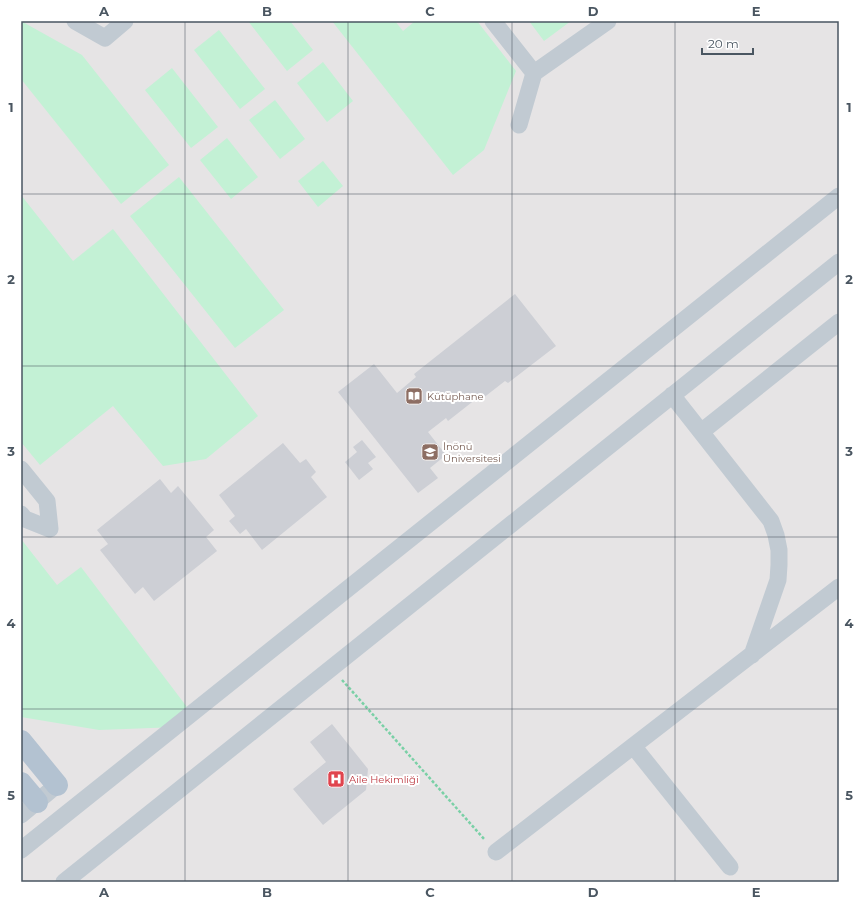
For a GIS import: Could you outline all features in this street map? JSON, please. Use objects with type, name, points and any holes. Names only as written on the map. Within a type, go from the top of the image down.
[{"type":"main road","points":[[21,741],[57,785]]},
{"type":"main road","points":[[21,783],[29,808]]},
{"type":"street","points":[[75,21],[105,38],[125,21]]},
{"type":"street","points":[[493,21],[534,73]]},
{"type":"street","points":[[519,125],[534,73],[608,21]]},
{"type":"street","points":[[21,850],[839,196]]},
{"type":"street","points":[[64,882],[839,262]]},
{"type":"street","points":[[701,432],[839,322]]},
{"type":"street","points":[[672,395],[771,521],[776,535],[779,550],[778,580],[752,655]]},
{"type":"street","points":[[21,469],[46,501],[50,528],[25,519],[21,514]]},
{"type":"street","points":[[496,852],[634,747],[839,587]]},
{"type":"street","points":[[634,747],[730,866]]},
{"type":"street","points":[[29,808],[57,785]]},
{"type":"path","points":[[331,668],[496,852]]},
{"type":"shaded area","name":"İnönü Üniversitesi","points":[[21,21],[839,21],[839,882],[21,882]]},
{"type":"green space","points":[[21,21],[82,55],[169,165],[121,204],[21,79]]},
{"type":"green space","points":[[248,21],[290,21],[313,50],[287,71]]},
{"type":"green space","points":[[332,21],[395,21],[403,31],[415,21],[477,21],[516,71],[484,150],[453,175]]},
{"type":"green space","points":[[529,21],[571,21],[544,41]]},
{"type":"green space","points":[[219,30],[265,89],[240,109],[194,50]]},
{"type":"green space","points":[[323,62],[353,101],[327,122],[297,83]]},
{"type":"green space","points":[[172,68],[218,127],[191,148],[145,90]]},
{"type":"green space","points":[[275,100],[305,139],[280,159],[249,120]]},
{"type":"green space","points":[[227,138],[258,177],[231,199],[200,160]]},
{"type":"green space","points":[[323,161],[343,186],[318,207],[298,181]]},
{"type":"green space","points":[[179,177],[284,310],[235,348],[130,216]]},
{"type":"green space","points":[[21,195],[73,261],[113,229],[258,416],[206,459],[163,466],[113,406],[40,465],[21,442]]},
{"type":"green space","points":[[21,539],[57,585],[81,567],[193,715],[178,727],[99,730],[21,717]]},
{"type":"building","name":"Kütüphane","points":[[515,294],[556,346],[508,383],[505,381],[478,402],[476,399],[448,421],[446,418],[428,432],[446,455],[430,468],[438,478],[418,493],[338,392],[374,364],[397,393],[416,377],[414,374]]},
{"type":"building","points":[[362,440],[376,457],[368,463],[373,469],[359,480],[345,462],[357,452],[353,447]]},
{"type":"building","points":[[283,443],[300,463],[306,459],[316,472],[311,477],[327,497],[262,550],[246,529],[240,534],[229,521],[235,516],[219,495]]},
{"type":"building","points":[[160,479],[171,493],[178,486],[214,530],[206,537],[217,551],[154,601],[143,587],[135,594],[100,550],[108,544],[97,530]]},
{"type":"building","name":"Aile Hekimliği","points":[[332,724],[368,769],[366,790],[323,825],[293,789],[326,762],[310,742]]},
{"type":"place","name":"Kütüphane","points":[[414,396]]},
{"type":"place","name":"İnönü Üniversitesi","points":[[430,452]]},
{"type":"place","name":"Aile Hekimliği","points":[[336,779]]}]
